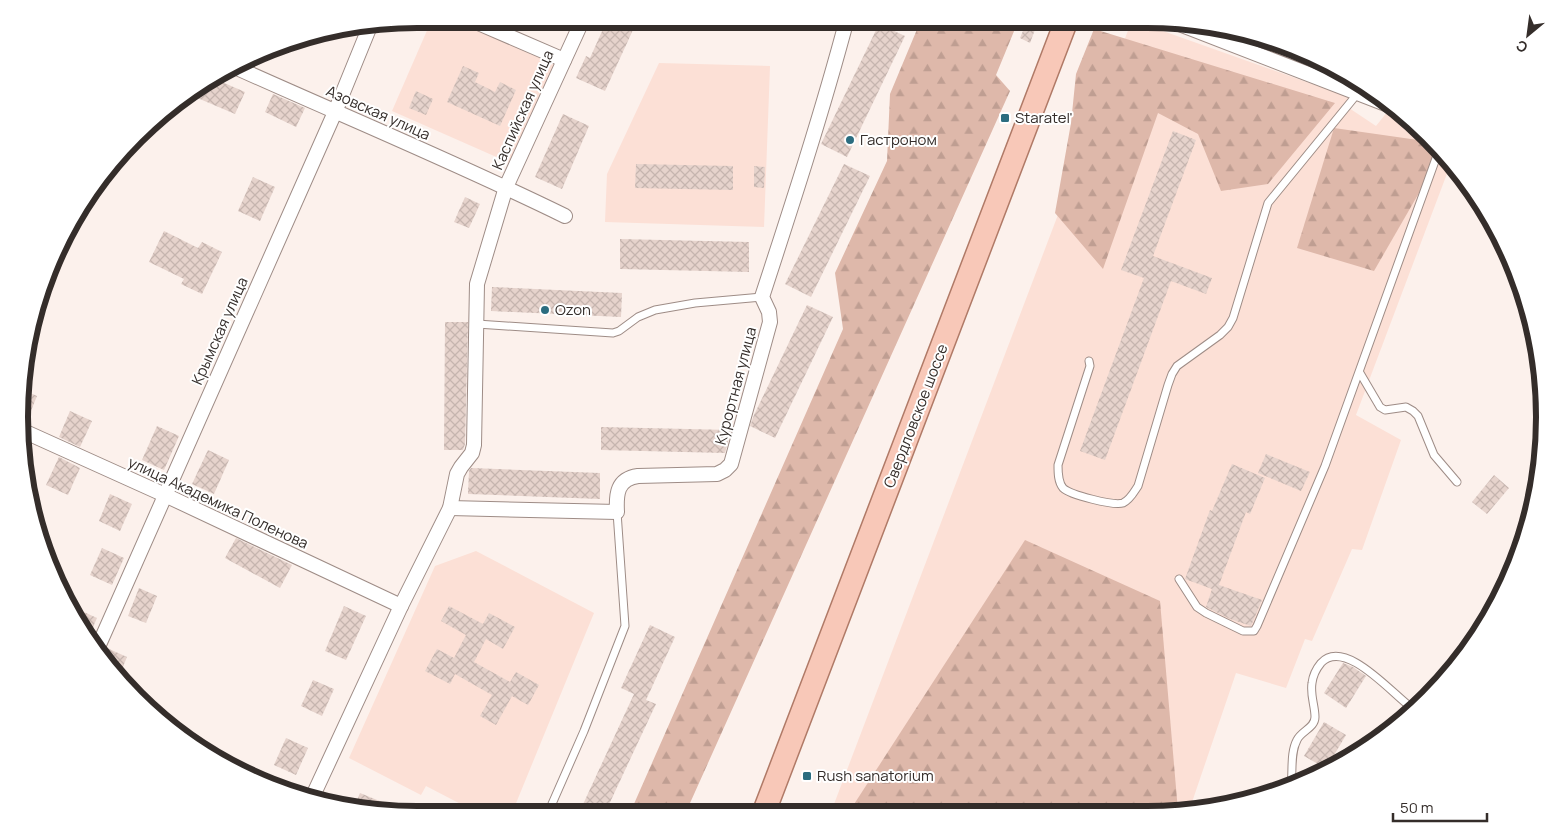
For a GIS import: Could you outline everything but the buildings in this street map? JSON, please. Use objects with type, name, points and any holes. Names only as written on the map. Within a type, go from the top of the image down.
[{"type":"main road","name":"Свердловское шоссе","points":[[766,806],[1064,28]]},
{"type":"street","points":[[490,28],[564,60]]},
{"type":"street","name":"Каспийская улица","points":[[315,792],[400,606],[450,508],[460,467],[472,453],[474,445],[477,284],[506,187],[579,28]]},
{"type":"street","points":[[762,297],[808,156],[844,28]]},
{"type":"street","name":"Крымская улица","points":[[100,642],[335,112],[368,31]]},
{"type":"street","points":[[1202,32],[1349,85]]},
{"type":"street","name":"Азовская улица","points":[[241,70],[506,187],[565,216]]},
{"type":"street","name":"Курортная улица","points":[[617,512],[616,496],[622,483],[629,477],[717,474],[731,464],[770,322],[770,312],[762,297]]},
{"type":"street","name":"улица Академика Поленова","points":[[28,433],[165,495],[400,606]]},
{"type":"street","points":[[450,508],[617,512]]},
{"type":"lane","points":[[1090,361],[1058,465],[1059,480],[1063,488],[1070,493],[1113,504],[1124,503],[1133,495],[1138,486],[1168,385],[1177,366],[1220,335],[1233,318],[1268,203],[1359,91]]},
{"type":"lane","points":[[1179,579],[1197,607],[1206,614],[1243,631],[1254,631],[1321,475],[1360,373],[1436,157]]},
{"type":"lane","points":[[477,324],[613,333],[619,331],[638,317],[655,310],[695,303],[762,297]]},
{"type":"lane","points":[[1360,373],[1380,407],[1385,410],[1406,407],[1418,416],[1434,455],[1457,482]]},
{"type":"lane","points":[[551,806],[584,731],[625,626],[617,512]]},
{"type":"lane","points":[[1291,777],[1293,752],[1296,740],[1312,725],[1315,718],[1311,695],[1312,682],[1316,668],[1325,658],[1336,656],[1345,658],[1358,665],[1385,684],[1408,704]]},
{"type":"shaded area","points":[[428,28],[480,28],[557,63],[512,164],[392,111]]},
{"type":"shaded area","points":[[1129,28],[1155,28],[1349,97],[1346,106],[1376,126],[1388,112],[1403,124],[1422,141],[1448,171],[1356,415],[1401,440],[1362,550],[1352,549],[1312,641],[1305,639],[1286,688],[1236,673],[1192,803],[1146,806],[833,806]]},
{"type":"shaded area","points":[[659,63],[770,66],[764,227],[605,222],[607,174]]},
{"type":"shaded area","points":[[476,551],[594,613],[515,806],[465,806],[426,786],[421,795],[349,758],[435,566]]},
{"type":"green space","points":[[918,28],[1015,28],[996,75],[1010,91],[689,806],[633,806],[843,329],[835,273],[887,161],[890,94]]},
{"type":"green space","points":[[1094,29],[1335,103],[1268,184],[1221,191],[1198,134],[1158,113],[1103,269],[1055,213],[1071,123],[1076,74]]},
{"type":"green space","points":[[1334,128],[1421,140],[1438,159],[1374,271],[1297,248]]},
{"type":"green space","points":[[1025,540],[1160,601],[1177,804],[853,806]]},
{"type":"place","name":"Staratel'","points":[[1005,118]]},
{"type":"place","name":"Гастроном","points":[[850,140]]},
{"type":"place","name":"Ozon","points":[[545,310]]},
{"type":"place","name":"Rush sanatorium","points":[[807,776]]}]
